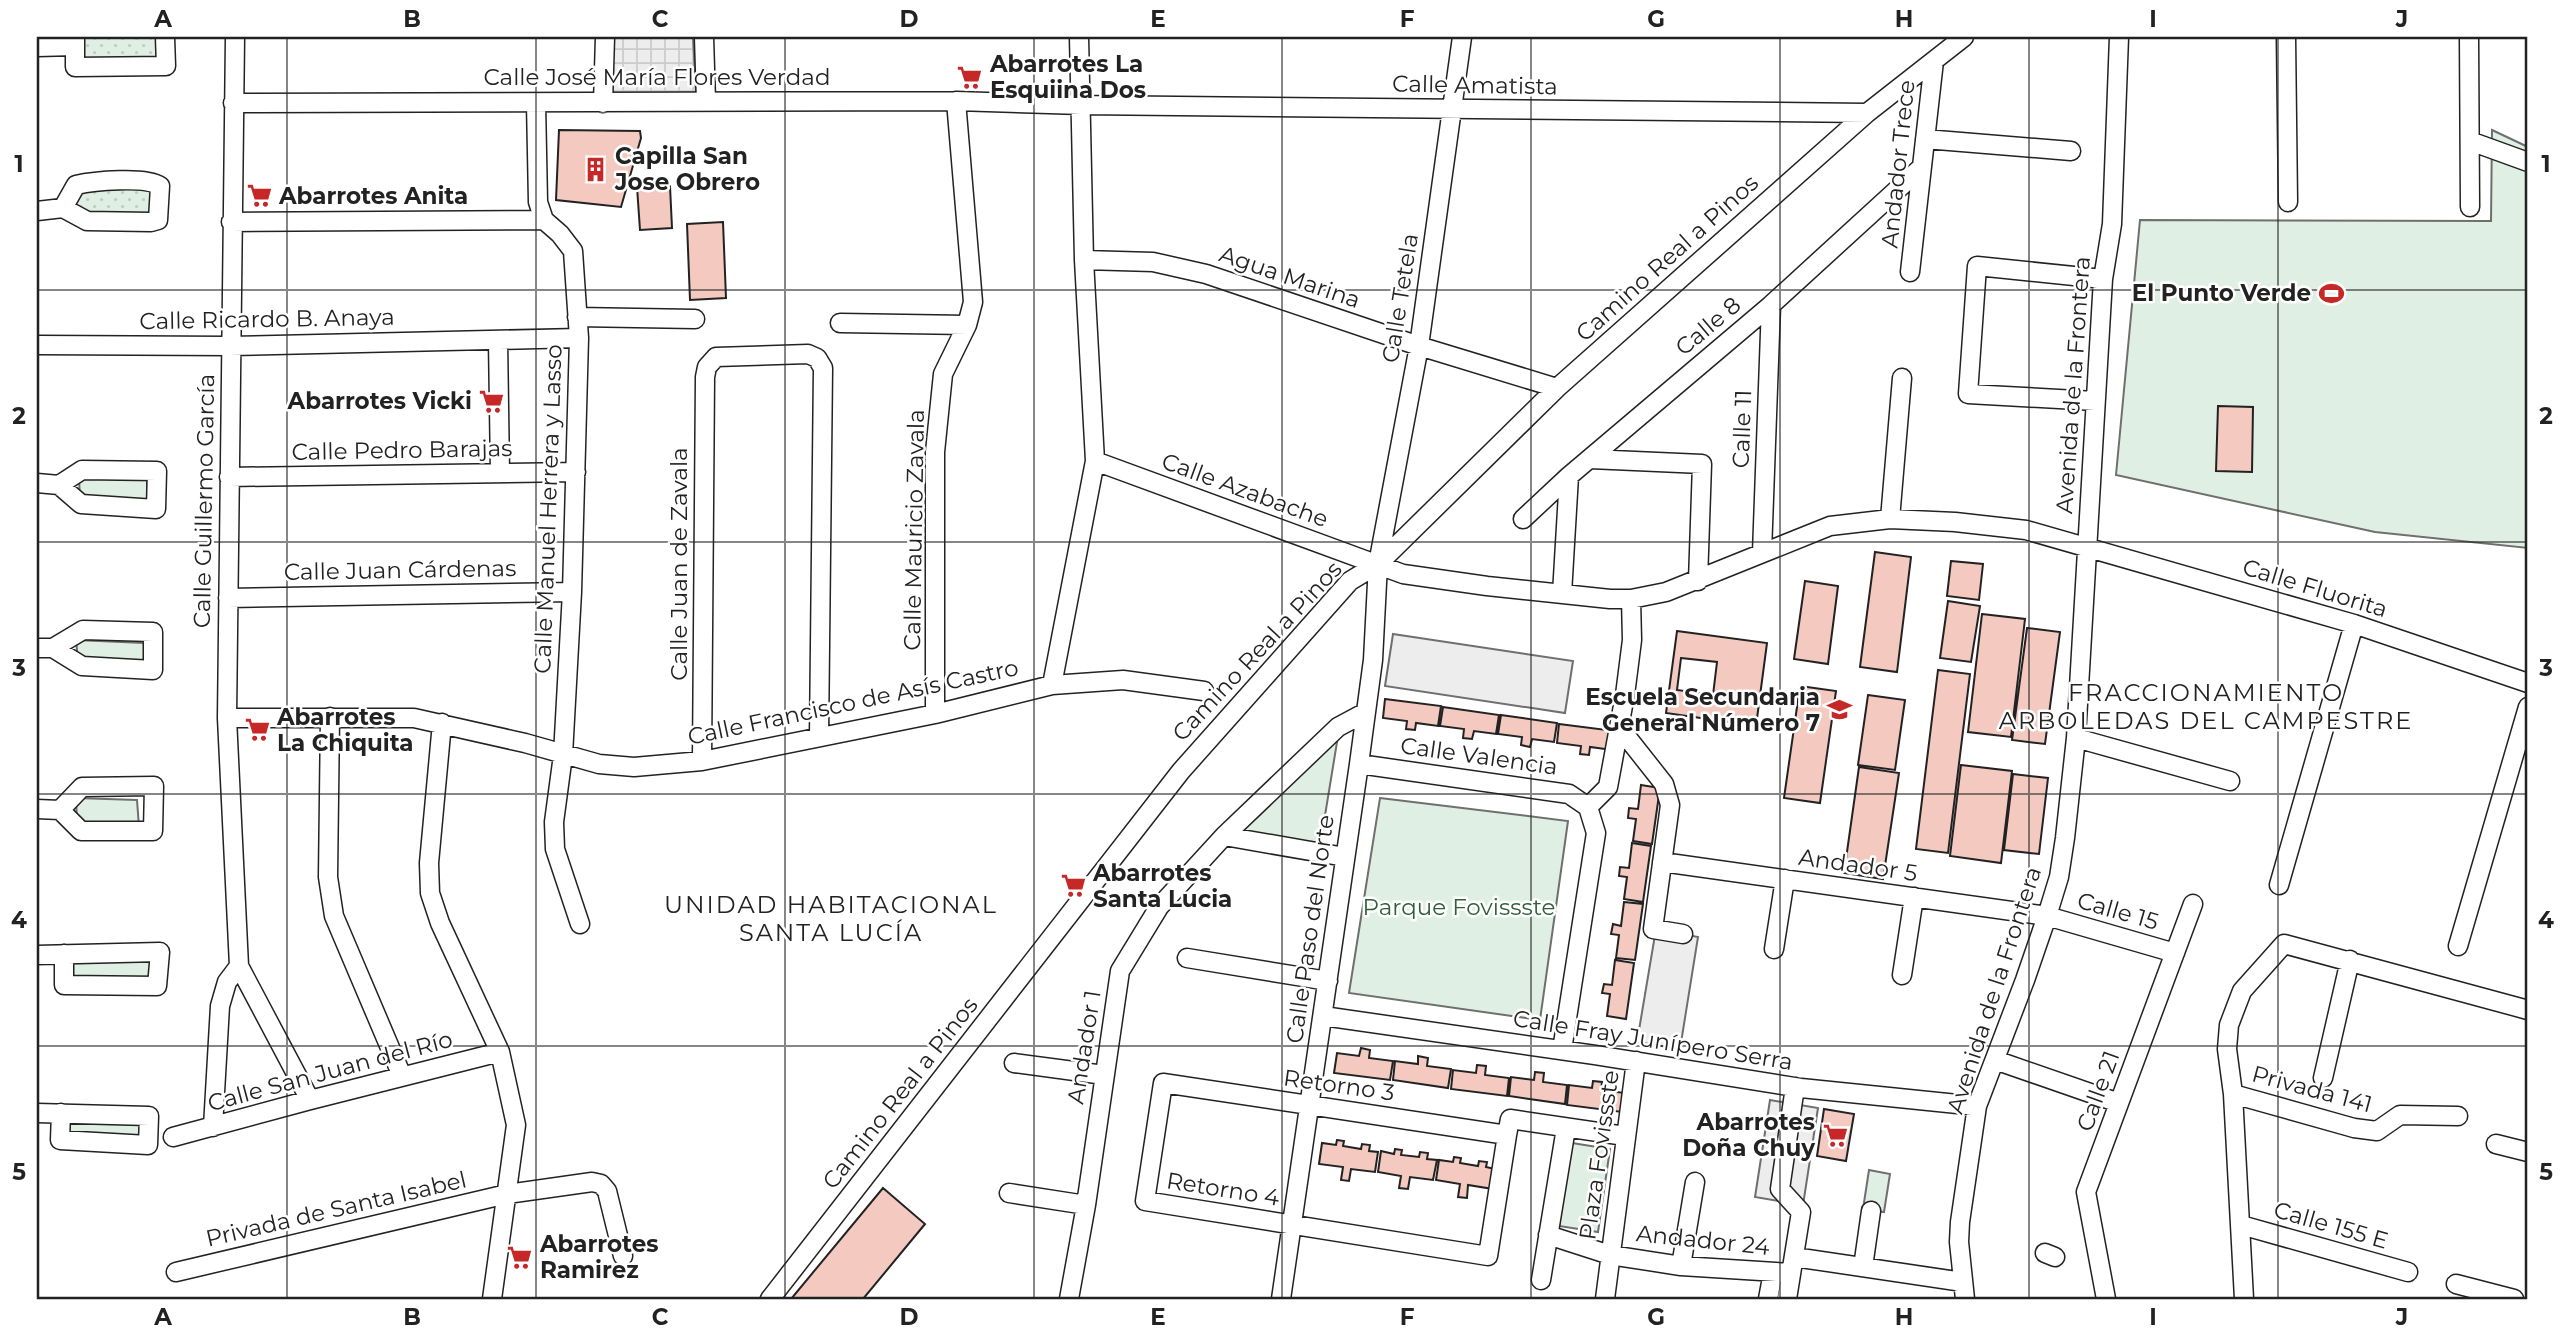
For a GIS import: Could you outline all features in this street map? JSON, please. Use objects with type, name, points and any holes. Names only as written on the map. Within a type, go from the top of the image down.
[{"type":"street","points":[[37,47],[75,41],[75,67],[166,65],[165,37]]},
{"type":"street","name":"Calle Guillermo García","points":[[234,37],[227,718],[239,966],[310,1100]]},
{"type":"street","points":[[603,103],[605,37]]},
{"type":"street","points":[[704,37],[706,101]]},
{"type":"street","name":"Calle Francisco de Asís Castro","points":[[227,718],[414,718],[525,743],[599,764],[634,767],[702,761],[935,714],[1052,685],[1095,461],[1084,260],[1079,37]]},
{"type":"street","name":"Calle Tetela","points":[[1378,564],[1419,346],[1462,37]]},
{"type":"street","name":"Camino Real a Pinos","points":[[770,1299],[1181,771],[1350,581],[1378,564],[1557,388],[1867,113],[1964,37]]},
{"type":"street","name":"Avenida de la Frontera","points":[[1964,1290],[1960,1222],[1977,1106],[2059,877],[2076,738],[2102,279],[2112,224],[2119,37]]},
{"type":"street","points":[[2286,37],[2288,202]]},
{"type":"street","points":[[2469,37],[2470,207]]},
{"type":"street","name":"Andador Trece","points":[[1910,272],[1934,61]]},
{"type":"street","name":"Calle José María Flores Verdad","points":[[233,103],[957,101],[1082,105]]},
{"type":"street","name":"Calle Mauricio Zavala","points":[[935,714],[935,452],[943,374],[967,325],[973,302],[957,101]]},
{"type":"street","points":[[231,222],[544,220],[538,202],[536,103]]},
{"type":"street","name":"Calle Amatista","points":[[1082,105],[1867,113]]},
{"type":"street","points":[[1925,139],[2071,150]]},
{"type":"street","points":[[2470,141],[2528,162]]},
{"type":"street","name":"Calle 8","points":[[1523,519],[1569,476],[1771,305],[1922,167]]},
{"type":"street","points":[[37,211],[63,208],[87,221],[159,220],[160,186],[148,182],[89,182],[76,186],[63,208]]},
{"type":"street","name":"Calle Manuel Herrera y Lasso","points":[[544,220],[560,234],[573,251],[579,338],[572,592],[563,755],[554,822],[555,849],[580,924]]},
{"type":"street","name":"Agua Marina","points":[[1084,260],[1153,262],[1206,274],[1419,346],[1557,388]]},
{"type":"street","points":[[2095,401],[1968,394],[1977,266],[2102,279]]},
{"type":"street","name":"Calle 11","points":[[1762,553],[1771,305]]},
{"type":"street","points":[[577,317],[695,319]]},
{"type":"street","points":[[840,323],[967,325]]},
{"type":"street","name":"Calle Ricardo B. Anaya","points":[[37,345],[230,346],[579,338]]},
{"type":"street","points":[[498,340],[500,472]]},
{"type":"street","name":"Calle Juan de Zavala","points":[[702,761],[705,377],[707,367],[716,357],[808,354],[817,358],[823,368],[819,737]]},
{"type":"street","points":[[1890,519],[1902,378]]},
{"type":"street","points":[[1590,458],[1702,464],[1698,581]]},
{"type":"street","name":"Calle Azabache","points":[[1095,461],[1403,573],[1562,594],[1631,598],[1666,592],[1762,553]]},
{"type":"street","points":[[37,484],[60,485],[82,470],[158,471],[156,509],[81,504],[60,485]]},
{"type":"street","name":"Calle Pedro Barajas","points":[[229,477],[576,472]]},
{"type":"street","points":[[1562,594],[1569,476]]},
{"type":"street","name":"Calle Fluorita","points":[[1762,553],[1830,526],[1890,519],[1955,522],[2026,530],[2354,624],[2528,683]]},
{"type":"street","name":"Calle Paso del Norte","points":[[1281,1299],[1373,660],[1378,564]]},
{"type":"street","name":"Calle Juan Cárdenas","points":[[228,598],[572,592]]},
{"type":"street","points":[[1562,1050],[1597,833],[1588,807],[1608,787],[1632,640],[1631,598]]},
{"type":"street","points":[[2279,885],[2354,624]]},
{"type":"street","points":[[83,630],[153,632],[153,670],[82,666],[45,648],[83,630]]},
{"type":"street","points":[[1052,685],[1123,680],[1204,691]]},
{"type":"street","points":[[2458,946],[2528,707]]},
{"type":"street","name":"Andador 1","points":[[1069,1299],[1086,1205],[1120,971],[1159,907],[1224,836],[1338,727],[1366,712]]},
{"type":"street","points":[[330,717],[328,877],[334,916],[402,1076]]},
{"type":"street","points":[[442,723],[429,863],[430,893],[440,923],[500,1052],[516,1125],[492,1299]]},
{"type":"street","points":[[1619,727],[1664,784],[1670,805],[1653,929],[1683,934]]},
{"type":"street","points":[[2076,738],[2230,781]]},
{"type":"street","name":"Calle Valencia","points":[[1359,764],[1569,794],[1588,807]]},
{"type":"street","points":[[37,809],[60,810],[81,831],[153,831],[154,786],[82,787],[60,810]]},
{"type":"street","points":[[1224,836],[1345,856]]},
{"type":"street","name":"Andador 5","points":[[1662,862],[2047,916]]},
{"type":"street","points":[[1774,949],[1785,879]]},
{"type":"street","points":[[1902,975],[1914,897]]},
{"type":"street","name":"Calle 21","points":[[2106,1299],[2086,1192],[2193,904]]},
{"type":"street","name":"Calle 15","points":[[2047,916],[2175,953]]},
{"type":"street","points":[[2244,1299],[2233,1094],[2227,1049],[2229,1025],[2242,991],[2284,944],[2528,1010]]},
{"type":"street","points":[[37,955],[64,954],[159,952],[157,986],[64,985],[64,954]]},
{"type":"street","points":[[1187,958],[1328,981]]},
{"type":"street","points":[[2323,1079],[2350,960]]},
{"type":"street","points":[[213,1127],[220,1006],[227,982],[239,966]]},
{"type":"street","name":"Calle Fray Junípero Serra","points":[[1322,1016],[1794,1087],[1977,1106]]},
{"type":"street","name":"Calle San Juan del Río","points":[[173,1137],[500,1052]]},
{"type":"street","points":[[1995,1060],[2119,1103]]},
{"type":"street","name":"Plaza Fovissste","points":[[1605,1299],[1636,1062]]},
{"type":"street","points":[[1014,1063],[1104,1075]]},
{"type":"street","name":"Retorno 3","points":[[1145,1201],[1163,1083],[1507,1135]]},
{"type":"street","points":[[1787,1299],[1801,1212],[1780,1189],[1794,1087]]},
{"type":"street","name":"Privada 141","points":[[2233,1094],[2354,1128],[2377,1131],[2400,1115],[2458,1116]]},
{"type":"street","points":[[37,1114],[61,1113],[149,1116],[148,1145],[60,1140],[61,1113]]},
{"type":"street","points":[[1507,1135],[1510,1119],[1625,1136]]},
{"type":"street","points":[[1541,1280],[1566,1128]]},
{"type":"street","name":"Retorno 4","points":[[1145,1201],[1488,1256],[1507,1135]]},
{"type":"street","points":[[2496,1144],[2528,1152]]},
{"type":"street","name":"Privada de Santa Isabel","points":[[176,1272],[507,1194],[592,1182],[607,1191],[623,1256]]},
{"type":"street","points":[[1681,1266],[1695,1182]]},
{"type":"street","points":[[1009,1193],[1086,1205]]},
{"type":"street","points":[[1863,1267],[1871,1211]]},
{"type":"street","name":"Calle 155 E","points":[[2241,1225],[2408,1272]]},
{"type":"street","name":"Andador 24","points":[[1548,1236],[1610,1255],[1681,1266],[1773,1272],[1793,1265],[1863,1267],[1964,1290]]},
{"type":"street","points":[[1768,1299],[1773,1272]]},
{"type":"street","points":[[2456,1284],[2514,1299]]},
{"type":"green space","points":[[78,37],[162,37],[162,62],[75,64]]},
{"type":"green space","name":"El Punto Verde","points":[[2492,130],[2528,147],[2528,548],[2375,532],[2116,475],[2140,220],[2491,221]]},
{"type":"green space","points":[[75,187],[157,187],[154,218],[84,220],[67,207]]},
{"type":"green space","points":[[79,478],[147,478],[147,506],[80,499]]},
{"type":"green space","points":[[76,640],[144,643],[144,664],[78,660]]},
{"type":"green space","points":[[1338,736],[1320,846],[1237,832]]},
{"type":"green space","points":[[76,798],[137,800],[139,827],[77,822]]},
{"type":"green space","name":"Parque Fovissste","points":[[1380,798],[1568,821],[1540,1020],[1349,993]]},
{"type":"green space","points":[[157,953],[155,985],[66,984],[66,956]]},
{"type":"green space","points":[[63,1114],[147,1117],[147,1144],[62,1137]]},
{"type":"green space","points":[[1572,1143],[1610,1149],[1598,1232],[1559,1226]]},
{"type":"green space","points":[[1869,1170],[1890,1174],[1884,1212],[1863,1209]]},
{"type":"shaded area","points":[[607,37],[693,37],[696,93],[603,95]]},
{"type":"shaded area","points":[[1393,634],[1573,661],[1565,713],[1385,686]]},
{"type":"shaded area","points":[[1656,929],[1698,937],[1680,1049],[1637,1042]]},
{"type":"shaded area","points":[[1770,1100],[1818,1108],[1803,1205],[1755,1197]]},
{"type":"building","name":"Capilla San Jose Obrero","points":[[559,130],[640,131],[641,138],[621,207],[556,200]]},
{"type":"building","points":[[670,186],[672,228],[640,230],[637,187]]},
{"type":"building","points":[[723,222],[726,298],[690,300],[687,224]]},
{"type":"building","points":[[2218,406],[2253,407],[2252,472],[2216,471]]},
{"type":"building","points":[[1875,552],[1911,557],[1897,672],[1860,667]]},
{"type":"building","points":[[1951,561],[1983,564],[1979,600],[1947,596]]},
{"type":"building","points":[[1805,581],[1838,586],[1828,664],[1794,659]]},
{"type":"building","points":[[1948,601],[1980,606],[1971,662],[1940,658]]},
{"type":"building","points":[[1982,614],[2025,619],[2011,737],[1968,732]]},
{"type":"building","points":[[2027,628],[2060,632],[2045,744],[2012,740]]},
{"type":"building","points":[[1677,631],[1767,643],[1756,726],[1666,713]],"holes":[[[1681,658],[1717,662],[1713,695],[1677,690]]]},
{"type":"building","points":[[1938,670],[1970,674],[1948,853],[1916,849]]},
{"type":"building","points":[[1800,686],[1836,691],[1820,803],[1784,798]]},
{"type":"building","points":[[1868,695],[1905,700],[1895,770],[1858,765]]},
{"type":"building","points":[[1385,699],[1441,706],[1438,726],[1416,723],[1415,730],[1406,729],[1407,721],[1383,718]]},
{"type":"building","points":[[1443,707],[1499,715],[1496,734],[1474,731],[1472,739],[1463,738],[1464,729],[1440,726]]},
{"type":"building","points":[[1501,715],[1557,723],[1554,742],[1532,739],[1530,747],[1521,745],[1522,737],[1498,734]]},
{"type":"building","points":[[1559,724],[1615,731],[1612,750],[1590,747],[1589,755],[1580,754],[1581,746],[1557,743]]},
{"type":"building","points":[[1961,765],[2012,771],[2001,863],[1950,856]]},
{"type":"building","points":[[1859,767],[1899,773],[1883,879],[1844,873]]},
{"type":"building","points":[[2013,774],[2048,778],[2039,854],[2004,850]]},
{"type":"building","points":[[1641,785],[1660,788],[1652,844],[1633,841],[1636,819],[1628,818],[1629,808],[1638,809]]},
{"type":"building","points":[[1632,843],[1651,846],[1643,902],[1624,899],[1627,877],[1619,876],[1620,867],[1629,868]]},
{"type":"building","points":[[1624,902],[1643,904],[1635,960],[1616,958],[1619,935],[1611,934],[1613,924],[1621,926]]},
{"type":"building","points":[[1615,960],[1634,963],[1626,1019],[1607,1016],[1610,994],[1602,993],[1604,984],[1612,985]]},
{"type":"building","points":[[1361,1048],[1370,1050],[1369,1058],[1393,1061],[1390,1080],[1334,1073],[1337,1053],[1359,1056]]},
{"type":"building","points":[[1418,1056],[1428,1058],[1427,1066],[1451,1069],[1448,1088],[1393,1080],[1395,1061],[1418,1064]]},
{"type":"building","points":[[1477,1065],[1486,1066],[1485,1075],[1509,1078],[1507,1096],[1451,1089],[1453,1070],[1476,1073]]},
{"type":"building","points":[[1535,1072],[1544,1073],[1543,1082],[1567,1085],[1565,1104],[1509,1096],[1511,1077],[1534,1080]]},
{"type":"building","points":[[1593,1081],[1602,1082],[1601,1090],[1625,1093],[1622,1112],[1567,1105],[1569,1085],[1592,1088]]},
{"type":"building","name":"Abarrotes Doña Chuy","points":[[1824,1109],[1854,1114],[1846,1161],[1817,1156]]},
{"type":"building","points":[[1337,1140],[1344,1141],[1343,1146],[1361,1149],[1362,1144],[1370,1145],[1369,1151],[1378,1152],[1375,1172],[1351,1169],[1349,1181],[1341,1180],[1343,1167],[1319,1164],[1322,1143],[1336,1145]]},
{"type":"building","points":[[1395,1149],[1402,1150],[1401,1155],[1419,1157],[1420,1152],[1428,1153],[1427,1159],[1437,1160],[1433,1180],[1410,1177],[1408,1189],[1399,1188],[1401,1176],[1378,1172],[1381,1151],[1394,1154]]},
{"type":"building","points":[[1454,1157],[1461,1158],[1460,1163],[1478,1166],[1479,1161],[1487,1162],[1486,1167],[1495,1169],[1493,1189],[1468,1185],[1467,1198],[1458,1197],[1460,1184],[1436,1180],[1439,1160],[1453,1162]]},
{"type":"building","points":[[883,1188],[925,1224],[863,1299],[791,1299]]},
{"type":"place","name":"Abarrotes La Esquiina Dos","points":[[970,77]]},
{"type":"place","name":"Capilla San Jose Obrero","points":[[595,169]]},
{"type":"place","name":"Abarrotes Anita","points":[[259,196]]},
{"type":"place","name":"El Punto Verde","points":[[2331,293]]},
{"type":"place","name":"Abarrotes Vicki","points":[[492,401]]},
{"type":"place","name":"Escuela Secundaria General Número 7","points":[[1840,710]]},
{"type":"place","name":"Abarrotes La Chiquita","points":[[257,730]]},
{"type":"place","name":"Abarrotes Santa Lucia","points":[[1073,886]]},
{"type":"place","name":"Abarrotes Doña Chuy","points":[[1835,1135]]},
{"type":"place","name":"Abarrotes Ramirez","points":[[520,1257]]},
{"type":"district","name":"FRACCIONAMIENTO ARBOLEDAS DEL CAMPESTRE","points":[[2206,706]]},
{"type":"district","name":"UNIDAD HABITACIONAL SANTA LUCÍA","points":[[831,918]]}]
